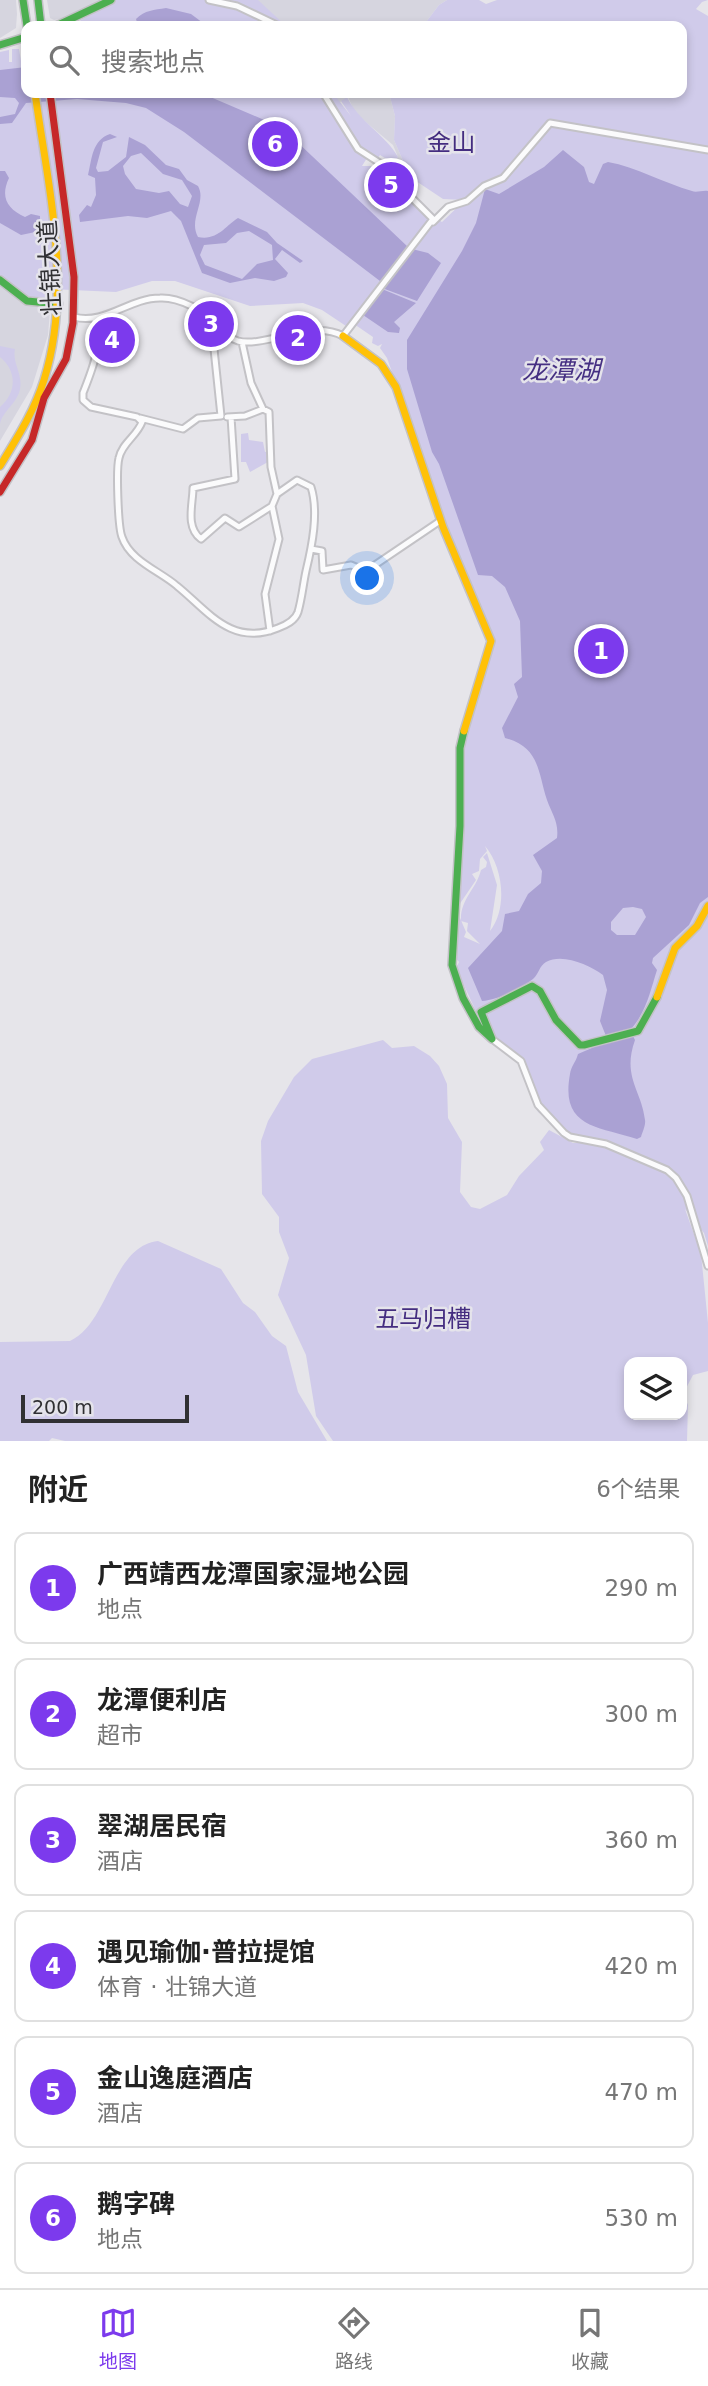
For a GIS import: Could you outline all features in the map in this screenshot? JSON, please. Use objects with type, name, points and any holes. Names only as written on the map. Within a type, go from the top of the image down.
[{"type":"street","points":[[23,0],[26,21]]},
{"type":"street","points":[[37,0],[40,21]]},
{"type":"street","points":[[67,21],[111,0]]},
{"type":"street","points":[[74,21],[117,0]]},
{"type":"street","points":[[209,0],[237,6],[268,21]]},
{"type":"street","points":[[0,47],[21,39]]},
{"type":"street","points":[[0,47],[21,44]]},
{"type":"street","name":"壮锦大道","points":[[0,466],[29,420],[42,386],[53,350],[59,304],[59,278],[36,98]]},
{"type":"street","name":"壮锦大道","points":[[0,492],[32,440],[44,398],[66,359],[74,317],[74,277],[51,98]]},
{"type":"street","points":[[326,98],[358,149],[402,178],[411,197],[430,213],[433,222]]},
{"type":"street","points":[[343,336],[385,279],[433,222],[448,207],[467,201],[484,186],[510,172],[550,123],[708,150]]},
{"type":"street","points":[[0,280],[27,301],[59,304]]},
{"type":"street","points":[[74,317],[95,319],[146,299],[168,298],[202,312],[226,333],[242,342],[310,330],[335,332],[381,364],[397,390],[440,521],[491,641],[470,704],[460,748],[460,826],[452,965],[463,998],[479,1027],[521,1061],[538,1105],[564,1133],[570,1138],[606,1144],[667,1170],[676,1178],[687,1196],[708,1266]]},
{"type":"street","points":[[95,319],[100,331],[99,345],[83,400],[91,407],[183,429],[198,418],[245,416],[263,409],[268,410],[271,467],[277,494]]},
{"type":"street","points":[[221,416],[214,349],[226,333]]},
{"type":"street","points":[[242,342],[251,386],[263,409]]},
{"type":"street","points":[[231,417],[235,479],[194,486],[191,513],[196,535],[199,539],[204,538],[225,518],[239,527],[272,506]]},
{"type":"street","points":[[140,418],[141,425],[122,448],[118,463],[120,528],[126,544],[142,562],[176,584],[194,604],[222,624],[249,632],[270,631],[290,622],[297,614],[313,525],[311,486],[297,480],[277,494],[272,506],[279,539],[265,594],[270,631]]},
{"type":"street","points":[[310,549],[322,551],[323,570],[351,565],[366,571],[440,521]]},
{"type":"street","points":[[492,1039],[481,1012],[532,986],[540,991],[551,1013],[578,1043],[592,1045],[606,1038],[631,1034],[643,1024],[677,944],[697,926],[708,906]]},
{"type":"shaded area","points":[[0,0],[16,0],[17,14],[16,28],[0,38]]},
{"type":"shaded area","points":[[47,0],[102,0],[66,18],[54,20],[50,18]]},
{"type":"shaded area","points":[[217,0],[447,0],[439,5],[427,21],[270,21]]},
{"type":"shaded area","points":[[329,98],[346,98],[334,106]]},
{"type":"shaded area","points":[[348,98],[390,98],[395,116],[394,140],[407,170],[394,161],[398,157],[393,145],[355,113]]},
{"type":"shaded area","points":[[379,166],[401,179],[407,194],[402,202],[393,199],[371,178],[369,174]]},
{"type":"shaded area","points":[[0,285],[20,302],[49,307],[50,311],[48,335],[32,387],[0,441]]},
{"type":"green space","points":[[115,0],[258,0],[281,21],[79,21]]},
{"type":"green space","points":[[447,0],[479,0],[486,4],[497,0],[708,0],[696,9],[708,16],[708,1246],[704,1233],[685,1209],[701,1254],[708,1323],[708,1371],[693,1375],[687,1386],[687,1357],[624,1357],[624,1420],[687,1420],[687,1403],[688,1405],[687,1441],[333,1441],[316,1416],[306,1355],[278,1295],[289,1258],[279,1232],[279,1217],[262,1194],[261,1141],[268,1121],[294,1077],[312,1059],[383,1040],[392,1048],[414,1046],[430,1056],[439,1066],[447,1084],[448,1118],[462,1142],[460,1192],[471,1207],[480,1209],[507,1195],[519,1176],[544,1150],[540,1142],[549,1130],[573,1143],[584,1143],[538,1112],[520,1058],[501,1045],[479,1018],[456,968],[459,962],[454,956],[457,911],[461,920],[466,900],[476,883],[481,870],[486,867],[487,862],[483,857],[487,853],[497,885],[490,931],[496,922],[501,900],[496,865],[485,846],[487,851],[480,859],[479,871],[472,874],[476,880],[457,908],[464,747],[471,712],[493,650],[485,616],[469,588],[387,358],[380,348],[382,344],[378,346],[372,343],[373,337],[354,324],[346,326],[322,310],[303,303],[250,306],[175,281],[152,281],[116,292],[50,289],[46,300],[28,297],[0,277],[0,52],[9,50],[9,62],[12,62],[12,49],[19,49],[21,98],[337,98],[351,116],[341,101],[348,98],[358,114],[386,141],[398,157],[393,163],[380,155],[377,159],[367,158],[362,166],[379,166],[369,174],[371,178],[395,201],[402,202],[407,194],[413,204],[442,222],[465,200],[443,199],[410,177],[394,140],[395,116],[390,98],[687,98],[687,21],[427,21],[439,5]],"holes":[[[461,921],[468,923],[467,931],[480,944],[464,937],[466,932]]]},
{"type":"green space","points":[[0,346],[15,349],[21,384],[0,424],[0,407],[10,395],[13,382],[10,369],[0,357]]},
{"type":"green space","points":[[248,433],[249,440],[263,442],[265,452],[269,451],[268,462],[250,472],[246,462],[241,462],[241,434]]},
{"type":"green space","points":[[158,1241],[221,1269],[243,1303],[255,1312],[272,1336],[286,1346],[298,1392],[327,1441],[65,1441],[52,1438],[49,1441],[0,1441],[0,1342],[70,1341],[83,1332],[94,1318],[130,1256],[143,1246]]},
{"type":"water","points":[[166,8],[191,14],[200,21],[137,21],[150,11]]},
{"type":"water","points":[[21,68],[21,98],[213,98],[262,119],[293,138],[408,247],[380,281],[184,132],[146,108],[126,103],[77,99],[26,103],[12,123],[0,124],[0,117],[15,114],[19,103],[15,98],[0,97],[0,70]]},
{"type":"water","points":[[110,134],[117,137],[103,142],[96,168],[98,172],[108,171],[126,157],[129,137],[145,145],[166,165],[179,169],[187,180],[198,186],[200,198],[195,230],[198,237],[216,235],[238,218],[267,232],[277,243],[303,261],[300,263],[282,250],[275,259],[288,273],[286,277],[274,281],[255,278],[230,283],[202,273],[181,221],[171,211],[147,218],[128,216],[80,222],[79,215],[87,205],[91,207],[96,195],[95,178],[88,175],[96,145]],"holes":[[[141,153],[163,174],[182,180],[192,196],[188,207],[180,204],[169,191],[159,193],[136,189],[125,174],[123,166],[131,156]],[[249,231],[272,245],[273,260],[257,264],[242,279],[205,265],[200,255],[204,245],[226,243],[237,233]]]},
{"type":"water","name":"龙潭湖","points":[[563,150],[584,167],[589,182],[594,184],[603,164],[608,162],[694,192],[708,191],[708,897],[700,903],[689,925],[653,958],[652,963],[657,970],[650,994],[640,1017],[630,1030],[635,1040],[631,1073],[645,1122],[641,1137],[637,1139],[585,1122],[571,1105],[568,1092],[571,1069],[578,1054],[608,1041],[600,1021],[607,990],[603,975],[576,961],[553,960],[546,962],[535,977],[522,987],[482,1001],[468,968],[502,931],[505,914],[519,911],[528,894],[541,883],[542,871],[533,855],[557,838],[557,827],[536,762],[525,748],[505,738],[502,728],[518,697],[514,684],[522,677],[520,621],[505,587],[492,576],[478,575],[439,464],[432,452],[407,369],[407,340],[462,251],[476,223],[485,189],[499,194],[544,167]],"holes":[[[623,908],[642,909],[646,917],[635,935],[617,935],[611,930],[611,922]]]},
{"type":"water","points":[[0,171],[5,171],[9,178],[5,191],[7,202],[25,217],[31,214],[40,216],[40,231],[21,235],[0,223]]},
{"type":"water","points":[[412,249],[428,253],[441,263],[417,301],[382,288]]},
{"type":"water","points":[[382,289],[416,303],[394,322],[400,328],[399,333],[388,332],[363,315]]},
{"type":"traffic: fast","points":[[23,0],[26,21]]},
{"type":"traffic: fast","points":[[38,0],[40,21]]},
{"type":"traffic: fast","points":[[67,21],[111,0]]},
{"type":"traffic: fast","points":[[0,45],[21,39]]},
{"type":"traffic: fast","points":[[0,280],[27,301],[59,304]]},
{"type":"traffic: fast","points":[[464,731],[460,748],[460,826],[452,965],[463,998],[479,1027],[492,1039],[481,1012],[532,986],[540,991],[556,1020],[580,1045],[584,1045],[638,1031],[657,997]]},
{"type":"traffic: slow","points":[[0,466],[40,392],[52,345],[57,309],[55,237],[36,98]]},
{"type":"traffic: slow","points":[[343,336],[381,364],[396,387],[443,527],[491,641],[464,731]]},
{"type":"traffic: slow","points":[[657,997],[675,948],[697,926],[708,906]]},
{"type":"traffic: jam","points":[[0,492],[32,440],[44,398],[66,359],[73,323],[74,277],[51,98]]},
{"type":"place","name":"鹅字碑","points":[[275,144]]},
{"type":"place","name":"金山逸庭酒店","points":[[391,185]]},
{"type":"place","name":"翠湖居民宿","points":[[211,324]]},
{"type":"place","name":"龙潭便利店","points":[[298,338]]},
{"type":"place","name":"遇见瑜伽·普拉提馆","points":[[112,340]]},
{"type":"place","name":"广西靖西龙潭国家湿地公园","points":[[601,651]]},
{"type":"park label","name":"金山","points":[[451,143]]},
{"type":"park label","name":"五马归槽","points":[[423,1319]]}]
